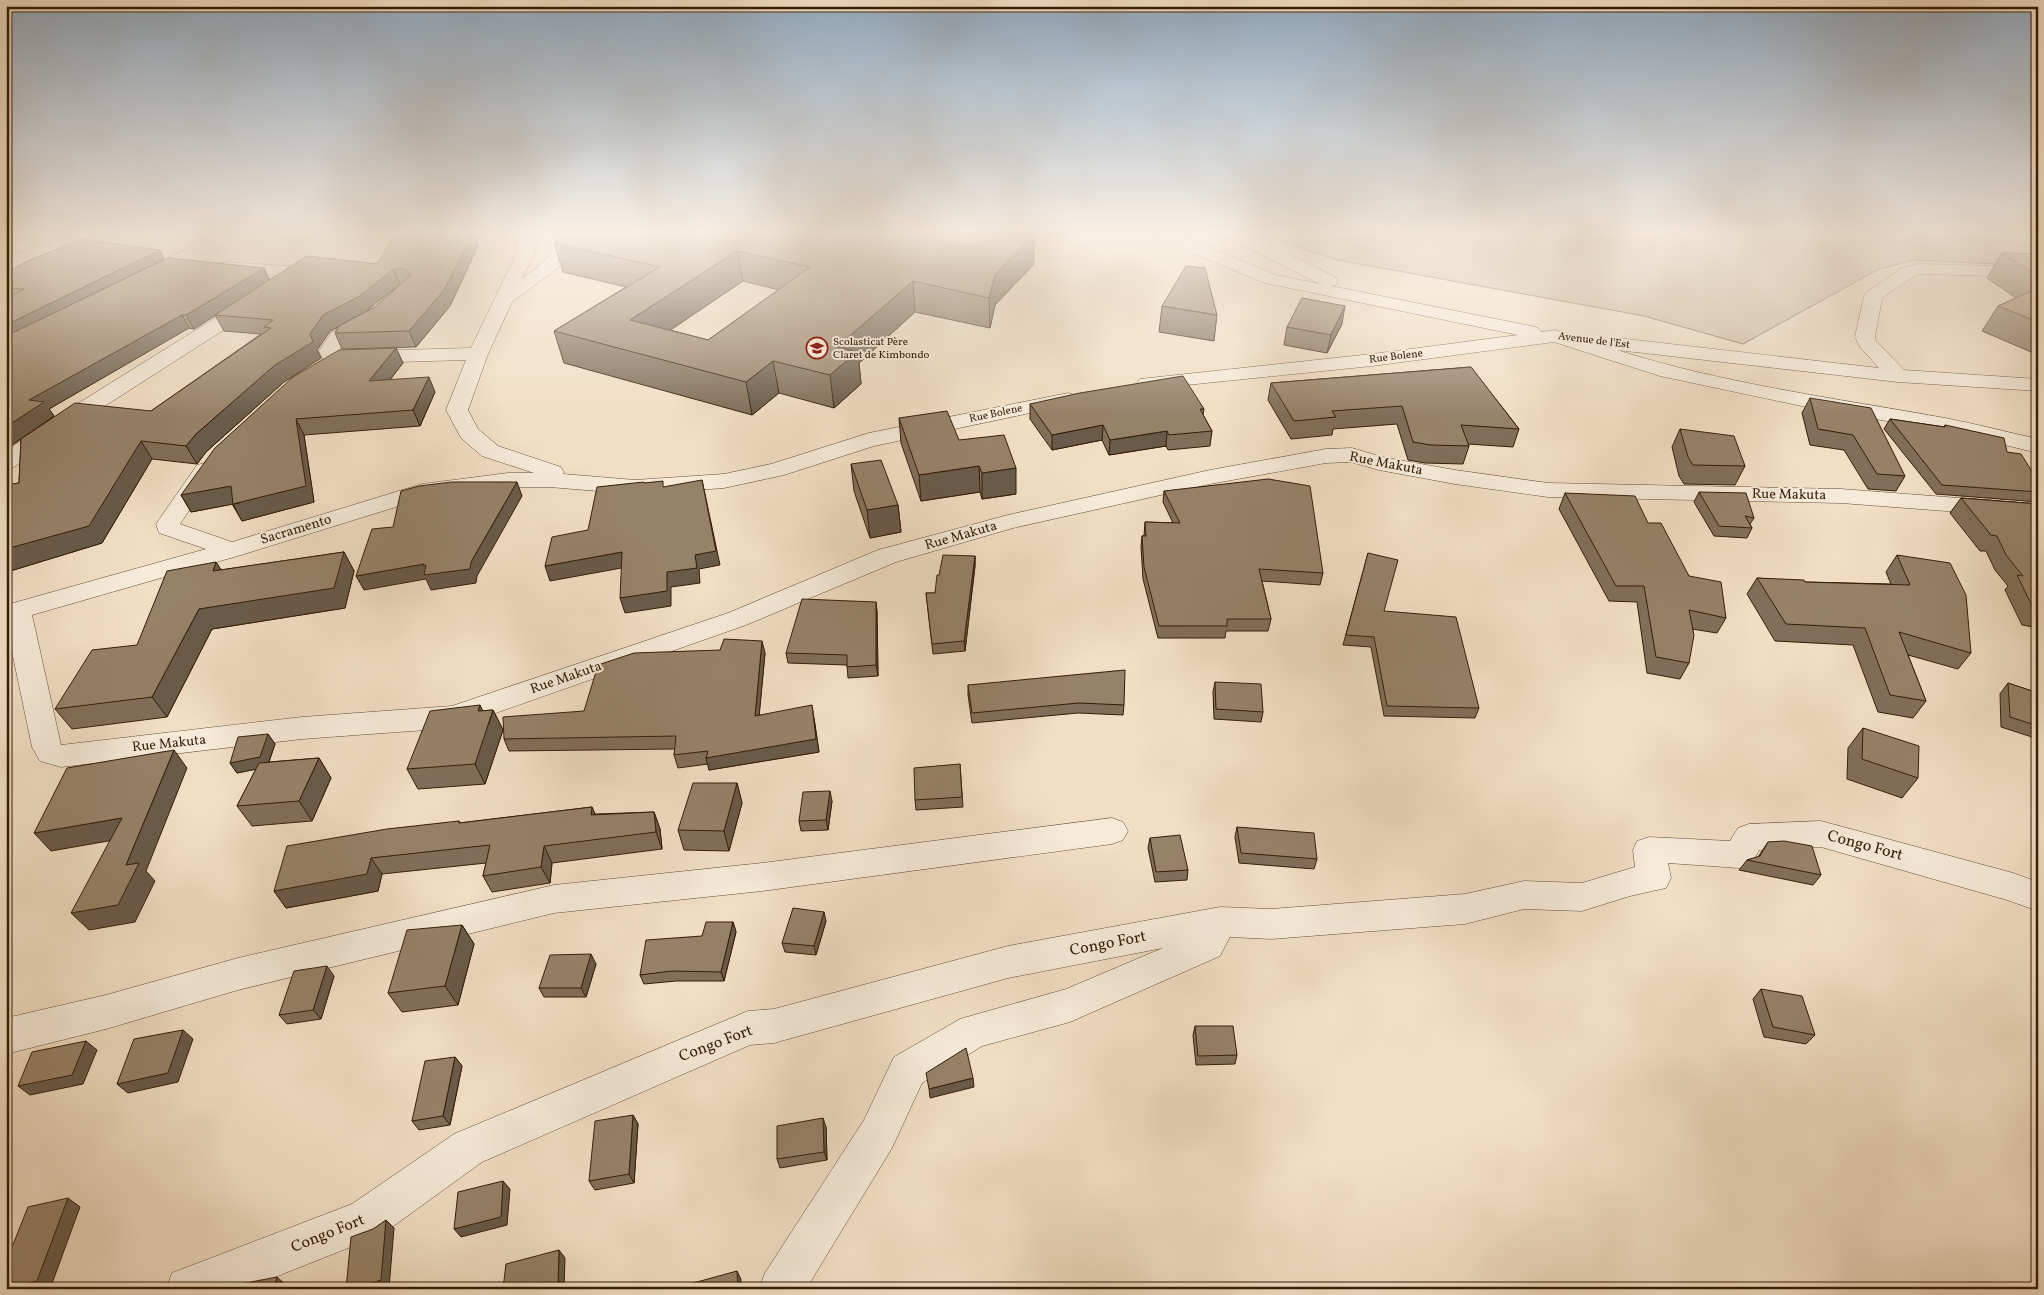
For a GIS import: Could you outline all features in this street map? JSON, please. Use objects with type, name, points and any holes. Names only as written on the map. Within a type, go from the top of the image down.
[{"type":"street","points":[[6,462],[53,429],[265,294]]},
{"type":"street","points":[[505,294],[489,334],[478,354],[457,410],[469,433],[490,451],[590,484]]},
{"type":"street","points":[[503,299],[509,294]]},
{"type":"street","name":"Avenue de l'Est","points":[[1345,294],[1555,336],[1898,376],[2038,385]]},
{"type":"street","points":[[1358,294],[1367,299]]},
{"type":"street","points":[[1875,294],[1873,296],[1865,337],[1867,343],[1898,376]]},
{"type":"street","points":[[386,306],[373,318],[338,337],[329,351],[331,356],[478,354]]},
{"type":"street","points":[[1555,336],[1660,370],[1816,403],[1946,425],[2038,446]]},
{"type":"street","name":"Rue Bolene","points":[[1129,386],[1372,360],[1555,336]]},
{"type":"street","points":[[301,381],[341,357]]},
{"type":"street","name":"Rue Bolene","points":[[590,484],[683,486],[724,482],[776,470],[869,440],[1091,394]]},
{"type":"street","name":"Rue Makuta","points":[[12,613],[46,747],[51,752],[61,756],[302,728],[453,717],[737,619],[888,556],[1017,520],[1210,477],[1326,456],[1352,455],[1379,463],[1548,490],[1841,496],[2038,511]]},
{"type":"street","points":[[215,458],[168,524],[168,528],[232,550]]},
{"type":"street","name":"Sacramento","points":[[12,613],[232,550],[422,491],[508,480],[549,480],[590,484]]},
{"type":"street","points":[[6,1036],[106,1012],[238,974],[554,899],[762,877],[1112,831]]},
{"type":"street","name":"Congo Fort","points":[[188,1289],[366,1220],[468,1148],[748,1028],[774,1026],[1008,962],[1220,922],[1270,924],[1465,909],[1524,895],[1582,897],[1630,882],[1654,878],[1649,850],[1739,855],[1749,837],[1821,834],[2013,887],[2038,898]]},
{"type":"street","points":[[781,1289],[878,1134],[908,1070],[973,1030],[1070,1005],[1208,945],[1220,922]]},
{"type":"shaded area","points":[[1526,294],[1833,294],[1743,344],[1644,316]]},
{"type":"building","points":[[15,294],[69,294],[6,325],[6,300]]},
{"type":"building","points":[[92,294],[220,294],[186,315],[182,315],[29,400],[44,402],[6,427],[6,339],[12,336],[8,335]]},
{"type":"building","points":[[247,294],[361,294],[323,315],[310,334],[313,342],[275,365],[196,434],[186,446],[141,441],[89,526],[6,549],[6,485],[19,483],[21,439],[75,403],[151,411],[271,328],[264,327],[273,320],[215,315]]},
{"type":"building","points":[[389,294],[440,294],[409,331],[335,333],[339,326],[375,307]]},
{"type":"building","points":[[615,294],[670,294],[630,320],[708,340],[772,294],[898,294],[837,347],[857,352],[830,375],[773,361],[746,382],[554,331]]},
{"type":"building","points":[[973,294],[990,294],[989,298]]},
{"type":"building","points":[[1169,294],[1212,294],[1217,315],[1162,306]]},
{"type":"building","points":[[2024,294],[2038,294],[2038,322],[1998,306]]},
{"type":"building","points":[[1302,298],[1345,306],[1331,335],[1287,327]]},
{"type":"building","points":[[396,348],[369,381],[429,377],[413,410],[296,419],[306,486],[233,504],[231,486],[181,495],[215,448],[293,377],[339,350]]},
{"type":"building","points":[[1471,367],[1519,429],[1461,425],[1469,446],[1430,445],[1413,442],[1402,406],[1332,411],[1336,417],[1294,421],[1271,383]]},
{"type":"building","points":[[1183,376],[1204,409],[1200,409],[1212,431],[1169,435],[1167,431],[1110,440],[1103,425],[1052,435],[1030,404],[1080,393]]},
{"type":"building","points":[[1810,398],[1871,408],[1905,476],[1877,474],[1853,435],[1818,429]]},
{"type":"building","points":[[947,411],[959,440],[1004,435],[1016,468],[982,473],[979,466],[919,475],[899,418]]},
{"type":"building","points":[[1890,419],[1945,427],[1945,425],[2004,438],[2007,452],[2021,454],[2038,481],[2038,492],[1942,485]]},
{"type":"building","points":[[1680,429],[1734,436],[1745,466],[1693,465],[1688,457]]},
{"type":"building","points":[[881,460],[898,505],[867,510],[851,464]]},
{"type":"building","points":[[1268,479],[1310,486],[1323,573],[1259,569],[1271,619],[1227,619],[1227,626],[1159,626],[1144,567],[1142,536],[1146,536],[1145,522],[1180,523],[1164,491]]},
{"type":"building","points":[[702,480],[716,551],[695,555],[697,568],[667,572],[667,591],[620,598],[622,552],[545,566],[552,537],[588,530],[597,487],[663,481],[663,487]]},
{"type":"building","points":[[452,482],[517,482],[471,562],[470,569],[424,575],[426,565],[423,566],[424,564],[356,576],[372,529],[393,527],[401,491],[419,486]]},
{"type":"building","points":[[1699,492],[1746,493],[1754,518],[1745,516],[1752,528],[1719,526]]},
{"type":"building","points":[[1565,493],[1635,496],[1648,523],[1661,523],[1689,576],[1721,582],[1726,618],[1689,610],[1694,635],[1689,663],[1656,657],[1644,586],[1616,586]]},
{"type":"building","points":[[1961,498],[2038,504],[2038,610],[2034,610],[2017,575],[2023,576],[2006,555],[1997,536],[1991,535]]},
{"type":"building","points":[[344,552],[334,588],[199,609],[152,697],[55,709],[92,650],[137,645],[167,571],[216,562],[213,571]]},
{"type":"building","points":[[1368,553],[1398,560],[1384,611],[1456,617],[1479,708],[1387,706],[1374,637],[1346,635]]},
{"type":"building","points":[[943,555],[975,556],[964,641],[932,644],[926,593],[935,593],[937,575],[939,575]]},
{"type":"building","points":[[1897,555],[1950,563],[1966,595],[1971,653],[1899,632],[1926,701],[1890,695],[1865,628],[1786,624],[1757,578],[1804,580],[1805,582],[1910,585]]},
{"type":"building","points":[[802,599],[876,602],[876,665],[847,667],[847,655],[786,653]]},
{"type":"building","points":[[724,639],[762,641],[755,716],[812,705],[816,739],[706,758],[708,751],[674,755],[676,736],[504,739],[503,717],[584,711],[598,665],[634,653],[720,650]]},
{"type":"building","points":[[1125,670],[1124,705],[1079,703],[972,713],[968,685]]},
{"type":"building","points":[[1215,682],[1261,684],[1263,712],[1216,709]]},
{"type":"building","points":[[2008,683],[2038,693],[2038,726],[2010,717]]},
{"type":"building","points":[[480,705],[478,711],[493,710],[475,764],[407,769],[430,711]]},
{"type":"building","points":[[1863,728],[1919,746],[1918,778],[1862,759]]},
{"type":"building","points":[[268,734],[260,757],[230,763],[238,737]]},
{"type":"building","points":[[174,750],[126,865],[139,863],[118,905],[71,913],[122,818],[34,833],[67,768]]},
{"type":"building","points":[[319,758],[299,801],[237,806],[259,763]]},
{"type":"building","points":[[960,764],[962,797],[915,800],[914,768]]},
{"type":"building","points":[[693,783],[737,783],[724,831],[678,830]]},
{"type":"building","points":[[830,791],[826,820],[799,821],[803,792]]},
{"type":"building","points":[[592,807],[591,815],[654,812],[656,832],[544,846],[541,867],[483,876],[490,845],[371,858],[367,874],[274,891],[287,846],[387,829],[459,821],[459,823]]},
{"type":"building","points":[[1237,827],[1314,833],[1317,859],[1241,853]]},
{"type":"building","points":[[1180,835],[1188,870],[1156,872],[1150,838]]},
{"type":"building","points":[[1784,841],[1812,846],[1821,875],[1747,860],[1760,856],[1768,842]]},
{"type":"building","points":[[793,908],[824,912],[814,946],[782,943]]},
{"type":"building","points":[[706,922],[733,922],[721,972],[672,971],[640,975],[646,940],[702,936]]},
{"type":"building","points":[[462,925],[445,986],[388,993],[407,930]]},
{"type":"building","points":[[591,954],[581,988],[539,988],[550,955]]},
{"type":"building","points":[[327,966],[313,1010],[279,1015],[294,971]]},
{"type":"building","points":[[1761,989],[1802,996],[1815,1035],[1773,1027]]},
{"type":"building","points":[[1195,1026],[1233,1026],[1237,1055],[1198,1056]]},
{"type":"building","points":[[183,1030],[168,1073],[117,1084],[134,1039]]},
{"type":"building","points":[[86,1041],[72,1075],[18,1086],[32,1052]]},
{"type":"building","points":[[966,1048],[973,1078],[929,1089],[926,1073]]},
{"type":"building","points":[[455,1057],[443,1116],[412,1121],[425,1061]]},
{"type":"building","points":[[633,1115],[629,1174],[589,1181],[595,1121]]},
{"type":"building","points":[[823,1118],[824,1152],[777,1159],[777,1126]]},
{"type":"building","points":[[503,1181],[501,1217],[454,1229],[458,1192]]},
{"type":"building","points":[[68,1198],[37,1281],[6,1289],[6,1262],[28,1207]]},
{"type":"building","points":[[386,1220],[381,1280],[354,1289],[346,1289],[351,1237],[373,1229]]},
{"type":"building","points":[[559,1250],[558,1289],[503,1289],[506,1264]]},
{"type":"building","points":[[737,1271],[738,1289],[686,1289],[686,1285]]},
{"type":"building","points":[[277,1277],[274,1289],[230,1289],[230,1286]]},
{"type":"place","name":"Scolasticat Père Claret de Kimbondo","points":[[817,348]]}]
